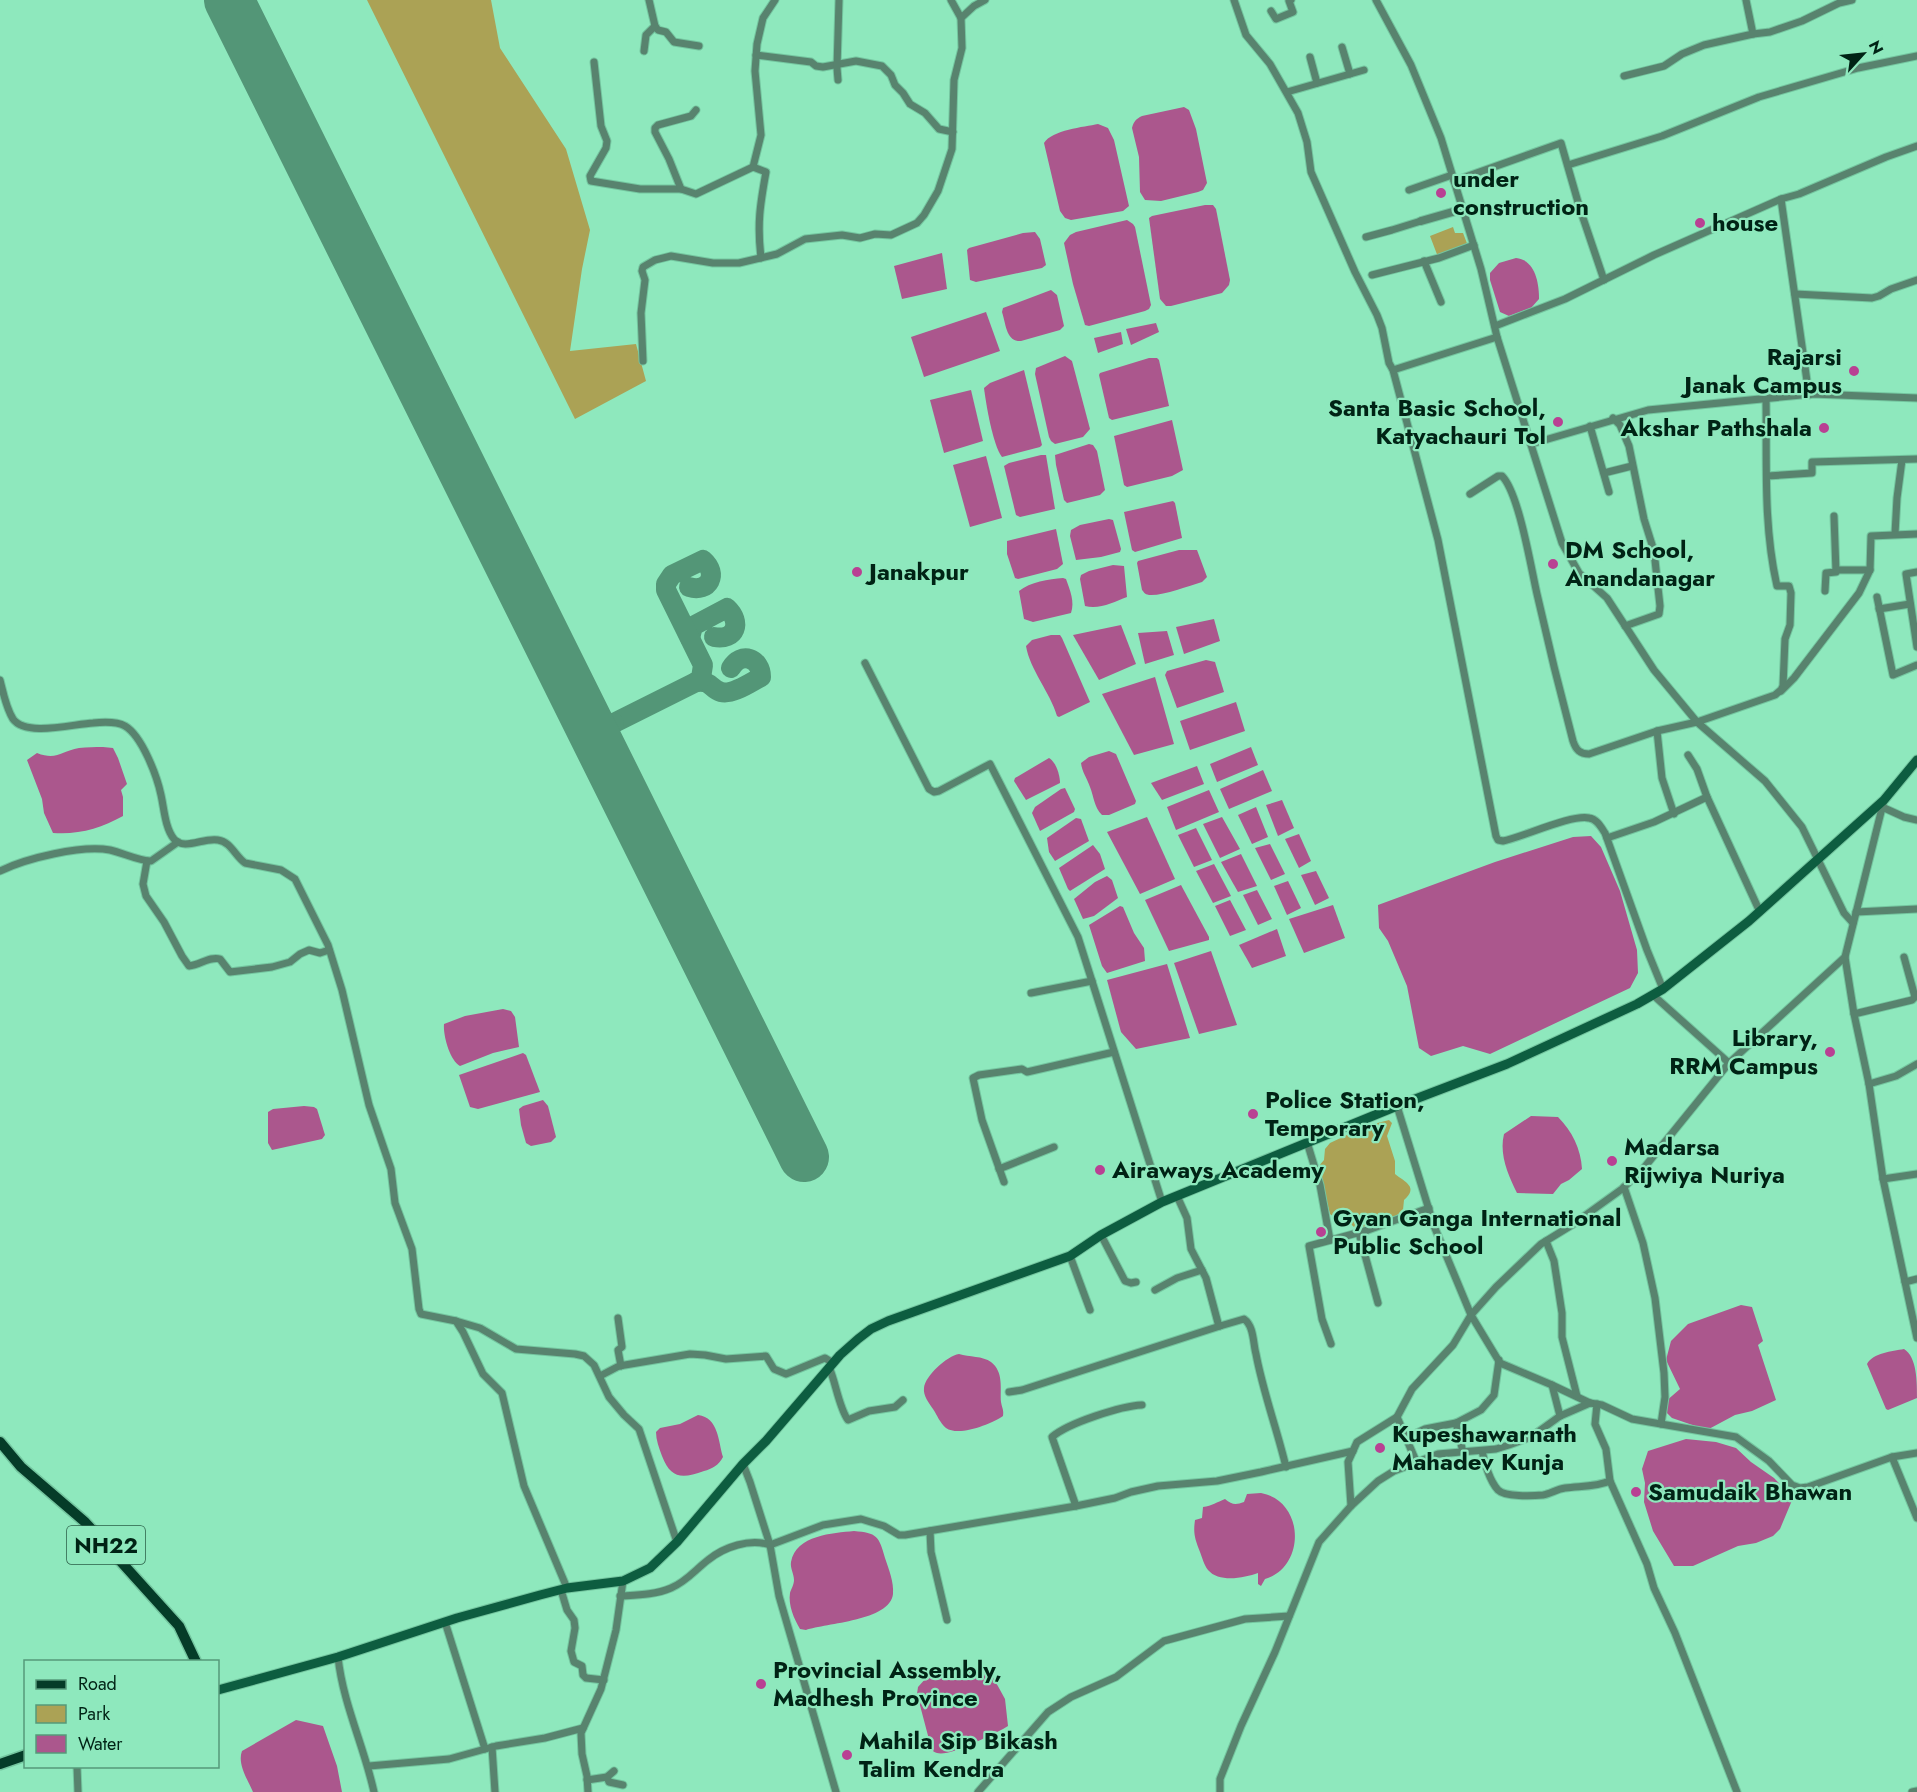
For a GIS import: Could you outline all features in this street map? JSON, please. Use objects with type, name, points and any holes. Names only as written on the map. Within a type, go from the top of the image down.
[{"type":"main road","points":[[219,1690],[338,1657],[446,1622],[564,1589],[623,1581],[650,1568],[677,1542],[831,1365],[858,1338],[871,1329],[1070,1256],[1101,1235],[1162,1202],[1397,1106],[1507,1064],[1653,995],[1760,912],[1883,803],[1917,760]]},
{"type":"main road","name":"NH22","points":[[0,1442],[21,1467],[85,1522],[179,1626],[194,1660]]},
{"type":"main road","points":[[0,1764],[24,1756]]},
{"type":"street","points":[[649,0],[655,27],[658,30],[666,32],[674,42],[699,46]]},
{"type":"street","points":[[753,167],[761,135],[755,71],[757,44],[763,18],[775,0]]},
{"type":"street","points":[[838,80],[839,0]]},
{"type":"street","points":[[643,361],[641,313],[645,280],[642,271],[643,267],[655,260],[671,256],[713,263],[739,263],[777,254],[805,239],[842,235],[860,238],[875,234],[891,235],[917,223],[924,215],[939,191],[952,149],[954,80],[962,48],[961,18],[951,0]]},
{"type":"street","points":[[961,18],[985,0]]},
{"type":"street","points":[[1234,0],[1246,35],[1270,64],[1287,92],[1304,128],[1311,172],[1382,328],[1389,363],[1394,370],[1438,540],[1496,836],[1498,840],[1503,841],[1574,818],[1588,817],[1596,821],[1607,838],[1663,989]]},
{"type":"street","points":[[1271,11],[1276,20],[1293,12],[1289,1],[1291,0]]},
{"type":"street","points":[[1376,0],[1411,65],[1441,138],[1474,245],[1497,337],[1562,543],[1580,573],[1607,598],[1654,670],[1697,722],[1765,781],[1802,826],[1844,913],[1853,923]]},
{"type":"street","points":[[1746,0],[1753,34]]},
{"type":"street","points":[[1623,76],[1664,66],[1682,54],[1704,45],[1770,32],[1802,21],[1839,2],[1852,0]]},
{"type":"street","points":[[644,51],[646,35],[655,27]]},
{"type":"street","points":[[1342,47],[1350,74]]},
{"type":"street","points":[[756,55],[811,62],[823,67],[856,61],[882,66],[891,75],[895,85],[910,104],[925,113],[939,129],[953,132]]},
{"type":"street","points":[[1568,165],[1662,136],[1759,97],[1893,59],[1917,56]]},
{"type":"street","points":[[1310,57],[1317,83]]},
{"type":"street","points":[[594,62],[601,126],[607,141],[606,148],[590,176],[591,180],[640,189],[681,189],[696,194],[753,167],[766,172],[759,211],[758,230],[761,258]]},
{"type":"street","points":[[1287,92],[1364,70]]},
{"type":"street","points":[[681,189],[655,128],[658,125],[690,116],[696,110]]},
{"type":"street","points":[[1409,190],[1453,178],[1559,142],[1563,146],[1580,209],[1604,280]]},
{"type":"street","points":[[1495,326],[1565,299],[1654,255],[1780,199],[1799,194],[1917,146]]},
{"type":"street","points":[[1780,199],[1809,395]]},
{"type":"street","points":[[1366,237],[1463,210]]},
{"type":"street","points":[[1372,275],[1474,245]]},
{"type":"street","points":[[1424,261],[1440,302]]},
{"type":"street","points":[[1795,294],[1872,298],[1917,280]]},
{"type":"street","points":[[1394,370],[1497,337]]},
{"type":"street","points":[[1531,444],[1613,418],[1648,410],[1809,395],[1917,398]]},
{"type":"street","points":[[1766,398],[1767,476],[1773,569],[1777,586],[1789,586],[1791,593],[1790,625],[1785,639],[1783,686],[1778,693]]},
{"type":"street","points":[[1613,418],[1620,425],[1627,440],[1644,519],[1654,551],[1660,606],[1659,614],[1625,626]]},
{"type":"street","points":[[1590,426],[1608,492]]},
{"type":"street","points":[[1767,476],[1812,473],[1812,462],[1917,459]]},
{"type":"street","points":[[1895,534],[1902,460]]},
{"type":"street","points":[[1604,473],[1632,466]]},
{"type":"street","points":[[1470,494],[1498,476],[1503,476],[1508,484],[1521,519],[1552,660],[1575,748],[1583,754],[1657,731],[1697,722],[1778,693],[1786,687],[1858,593],[1870,570],[1871,536],[1917,534]]},
{"type":"street","points":[[1834,516],[1836,570]]},
{"type":"street","points":[[1825,591],[1826,573],[1836,572],[1836,570],[1870,570]]},
{"type":"street","points":[[1917,572],[1906,574],[1917,647]]},
{"type":"street","points":[[1877,597],[1893,675],[1917,665]]},
{"type":"street","points":[[1879,609],[1910,604]]},
{"type":"street","points":[[865,663],[929,789],[934,792],[939,791],[990,764],[1078,937],[1162,1202]]},
{"type":"street","points":[[0,680],[13,719],[25,727],[38,729],[113,723],[124,726],[144,751],[160,792],[168,827],[173,838],[187,844],[219,840],[232,847],[241,860],[281,870],[299,886],[311,916],[329,950],[342,990],[366,1095],[391,1169],[395,1203],[412,1249],[419,1309],[422,1314],[480,1328],[516,1349],[575,1353],[584,1356],[594,1365],[609,1397],[639,1429],[677,1542]]},
{"type":"street","points":[[1657,731],[1662,778],[1674,814]]},
{"type":"street","points":[[1688,755],[1697,769],[1707,797],[1760,912]]},
{"type":"street","points":[[1607,838],[1674,814],[1707,797]]},
{"type":"street","points":[[1916,1333],[1883,1179],[1869,1084],[1845,957],[1883,803],[1904,817],[1917,820]]},
{"type":"street","points":[[0,871],[17,862],[42,856],[89,850],[108,850],[147,861],[162,855],[178,842]]},
{"type":"street","points":[[147,861],[143,884],[146,896],[189,966],[200,964],[214,957],[220,959],[230,972],[249,970],[290,962],[309,950],[321,953],[329,950]]},
{"type":"street","points":[[1856,912],[1917,909]]},
{"type":"street","points":[[1350,1506],[1348,1462],[1357,1442],[1397,1417],[1412,1389],[1453,1345],[1471,1315],[1496,1287],[1546,1241],[1624,1187],[1643,1169],[1729,1063],[1845,957]]},
{"type":"street","points":[[1854,1014],[1915,998],[1904,957]]},
{"type":"street","points":[[1030,993],[1092,981]]},
{"type":"street","points":[[1653,995],[1729,1063]]},
{"type":"street","points":[[1004,1182],[982,1120],[973,1078],[1022,1068],[1027,1072],[1114,1052]]},
{"type":"street","points":[[1869,1084],[1896,1076],[1917,1064]]},
{"type":"street","points":[[1397,1106],[1434,1226],[1471,1315],[1500,1363],[1632,1419],[1736,1437],[1768,1461],[1792,1485],[1800,1488],[1892,1457],[1917,1454]]},
{"type":"street","points":[[1307,1142],[1320,1185],[1330,1240]]},
{"type":"street","points":[[999,1169],[1054,1147]]},
{"type":"street","points":[[1883,1179],[1917,1174]]},
{"type":"street","points":[[1624,1187],[1643,1243],[1655,1298],[1664,1373],[1665,1397],[1661,1424]]},
{"type":"street","points":[[1177,1196],[1187,1218],[1191,1250],[1202,1270],[1220,1326]]},
{"type":"street","points":[[1331,1344],[1322,1319],[1309,1246],[1359,1233],[1429,1208]]},
{"type":"street","points":[[1359,1233],[1378,1303]]},
{"type":"street","points":[[1101,1235],[1125,1281],[1136,1282]]},
{"type":"street","points":[[1546,1241],[1554,1261],[1562,1313],[1562,1337],[1577,1396]]},
{"type":"street","points":[[1070,1256],[1090,1310]]},
{"type":"street","points":[[1155,1290],[1177,1278],[1202,1270]]},
{"type":"street","points":[[1905,1282],[1917,1279]]},
{"type":"street","points":[[618,1318],[622,1347],[618,1350],[621,1365]]},
{"type":"street","points":[[1009,1392],[1022,1390],[1244,1320],[1251,1327],[1260,1375],[1286,1467]]},
{"type":"street","points":[[456,1322],[483,1374],[502,1393],[524,1486],[564,1589],[567,1610],[574,1620],[571,1650],[574,1662],[582,1666],[583,1675],[586,1678],[604,1680]]},
{"type":"street","points":[[600,1376],[621,1365],[690,1354],[726,1359],[766,1356],[774,1369],[786,1374],[825,1358],[831,1365],[844,1415],[848,1420],[869,1411],[895,1407],[903,1400]]},
{"type":"street","points":[[1406,1438],[1425,1429],[1454,1425],[1481,1410],[1494,1395],[1498,1360]]},
{"type":"street","points":[[1552,1384],[1560,1416]]},
{"type":"street","points":[[1220,1792],[1220,1779],[1319,1542],[1350,1506],[1378,1481],[1416,1461],[1438,1454],[1496,1449],[1531,1437],[1560,1416],[1593,1404]]},
{"type":"street","points":[[1593,1404],[1595,1424],[1606,1449],[1610,1481],[1647,1564],[1654,1587],[1675,1633],[1737,1792]]},
{"type":"street","points":[[1076,1506],[1052,1437],[1078,1422],[1129,1406],[1142,1405]]},
{"type":"street","points":[[1397,1417],[1416,1461]]},
{"type":"street","points":[[1456,1423],[1464,1452]]},
{"type":"street","points":[[620,1596],[651,1594],[668,1589],[682,1583],[715,1554],[750,1542],[770,1545],[822,1525],[861,1519],[884,1526],[899,1534],[930,1531],[1076,1506],[1158,1486],[1217,1481],[1353,1451]]},
{"type":"street","points":[[1482,1451],[1488,1472],[1498,1490],[1505,1494],[1545,1495],[1561,1488],[1600,1486],[1610,1481]]},
{"type":"street","points":[[1892,1457],[1917,1518]]},
{"type":"street","points":[[743,1464],[770,1545],[779,1596],[836,1792]]},
{"type":"street","points":[[930,1531],[931,1552],[947,1620]]},
{"type":"street","points":[[588,1792],[581,1733],[602,1689],[616,1630],[623,1581]]},
{"type":"street","points":[[978,1792],[1048,1712],[1071,1697],[1116,1677],[1164,1641],[1245,1619],[1289,1616]]},
{"type":"street","points":[[446,1622],[489,1748],[495,1792]]},
{"type":"street","points":[[338,1657],[340,1682],[369,1766],[374,1792]]},
{"type":"street","points":[[369,1766],[433,1761],[583,1728]]},
{"type":"street","points":[[77,1768],[78,1792]]},
{"type":"street","points":[[587,1780],[607,1777],[614,1771]]},
{"type":"street","points":[[607,1777],[609,1782],[623,1785]]},
{"type":"street","points":[[1912,1792],[1917,1791]]},
{"type":"green space","points":[[367,0],[491,0],[500,48],[566,149],[590,230],[570,351],[636,344],[646,381],[575,419]]},
{"type":"green space","points":[[1453,227],[1455,233],[1463,233],[1468,246],[1438,257],[1430,236]]},
{"type":"green space","points":[[1389,1120],[1392,1123],[1387,1136],[1395,1161],[1395,1174],[1409,1185],[1410,1192],[1404,1200],[1403,1210],[1393,1218],[1373,1225],[1354,1227],[1342,1216],[1334,1217],[1330,1214],[1318,1167],[1324,1160],[1325,1149],[1330,1143],[1366,1126]]},
{"type":"water","points":[[1184,107],[1189,110],[1196,129],[1207,183],[1203,190],[1198,192],[1161,201],[1145,200],[1140,192],[1139,157],[1132,128],[1137,119],[1142,116]]},
{"type":"water","points":[[1098,124],[1108,128],[1114,140],[1129,206],[1123,211],[1071,220],[1065,218],[1060,211],[1044,143],[1061,132]]},
{"type":"water","points":[[1213,205],[1216,209],[1230,280],[1229,285],[1222,293],[1166,306],[1160,299],[1149,218]]},
{"type":"water","points":[[1127,220],[1135,227],[1151,305],[1145,311],[1089,326],[1085,325],[1064,243],[1070,235],[1076,232]]},
{"type":"water","points":[[1035,232],[1040,239],[1046,265],[1042,268],[976,282],[970,280],[967,250],[969,248],[1023,233]]},
{"type":"water","points":[[942,253],[947,289],[902,299],[894,266]]},
{"type":"water","points":[[1516,258],[1532,267],[1537,279],[1539,299],[1531,308],[1509,316],[1500,312],[1490,273],[1499,263]]},
{"type":"water","points":[[1051,290],[1057,295],[1064,326],[1060,330],[1021,341],[1012,339],[1006,327],[1003,308]]},
{"type":"water","points":[[986,312],[1000,351],[924,377],[911,337]]},
{"type":"water","points":[[1156,323],[1159,332],[1131,345],[1126,329]]},
{"type":"water","points":[[1121,332],[1123,344],[1098,353],[1094,338]]},
{"type":"water","points":[[1065,356],[1072,361],[1090,429],[1083,437],[1055,444],[1049,437],[1035,374],[1036,368]]},
{"type":"water","points":[[1149,358],[1159,360],[1169,406],[1112,420],[1109,418],[1100,373]]},
{"type":"water","points":[[1024,370],[1042,445],[1002,457],[993,435],[984,388],[990,383]]},
{"type":"water","points":[[971,390],[983,441],[944,453],[930,400]]},
{"type":"water","points":[[1172,420],[1183,470],[1172,476],[1127,487],[1124,485],[1114,436]]},
{"type":"water","points":[[1089,444],[1093,445],[1097,451],[1105,490],[1100,495],[1067,503],[1064,500],[1055,455]]},
{"type":"water","points":[[1046,455],[1055,509],[1020,517],[1016,515],[1004,466]]},
{"type":"water","points":[[986,456],[1002,518],[970,527],[953,465]]},
{"type":"water","points":[[1173,501],[1182,538],[1135,552],[1132,550],[1124,512]]},
{"type":"water","points":[[1113,520],[1120,552],[1076,560],[1070,536],[1071,530],[1080,525]]},
{"type":"water","points":[[1056,529],[1063,564],[1057,569],[1015,578],[1007,554],[1007,541]]},
{"type":"water","points":[[1179,550],[1197,550],[1207,577],[1202,582],[1168,592],[1155,595],[1145,594],[1142,590],[1138,561]]},
{"type":"water","points":[[1113,565],[1124,566],[1127,597],[1101,606],[1085,606],[1081,575]]},
{"type":"water","points":[[1066,579],[1072,596],[1071,613],[1033,622],[1024,619],[1019,591],[1034,583]]},
{"type":"water","points":[[1214,619],[1220,641],[1184,654],[1176,627]]},
{"type":"water","points":[[1121,625],[1136,664],[1099,680],[1073,635]]},
{"type":"water","points":[[1167,631],[1174,655],[1145,664],[1138,633]]},
{"type":"water","points":[[1060,635],[1062,638],[1090,702],[1059,717],[1032,664],[1026,646],[1032,640]]},
{"type":"water","points":[[1206,660],[1215,662],[1224,692],[1177,708],[1165,675],[1167,671]]},
{"type":"water","points":[[1155,677],[1174,744],[1134,755],[1102,694]]},
{"type":"water","points":[[1236,702],[1245,731],[1190,750],[1180,721]]},
{"type":"water","points":[[1251,747],[1258,765],[1217,782],[1210,764]]},
{"type":"water","points":[[113,748],[127,784],[121,790],[123,816],[90,830],[53,833],[27,760],[37,753],[54,756],[73,749]]},
{"type":"water","points":[[1109,751],[1116,754],[1136,801],[1135,804],[1109,815],[1102,815],[1096,805],[1081,763],[1089,757]]},
{"type":"water","points":[[1049,758],[1054,762],[1060,783],[1026,800],[1014,781],[1015,778]]},
{"type":"water","points":[[1197,766],[1204,784],[1162,800],[1151,783]]},
{"type":"water","points":[[1263,770],[1272,791],[1229,809],[1220,789]]},
{"type":"water","points":[[1065,788],[1075,809],[1074,812],[1040,831],[1032,813],[1035,807]]},
{"type":"water","points":[[1209,790],[1219,812],[1176,830],[1167,807]]},
{"type":"water","points":[[1282,800],[1294,828],[1278,836],[1266,805]]},
{"type":"water","points":[[1256,807],[1268,837],[1252,844],[1238,815]]},
{"type":"water","points":[[1147,817],[1175,879],[1140,894],[1107,832]]},
{"type":"water","points":[[1222,817],[1240,849],[1220,858],[1203,824]]},
{"type":"water","points":[[1076,818],[1081,819],[1089,841],[1055,861],[1049,852],[1047,838]]},
{"type":"water","points":[[1196,828],[1212,860],[1194,867],[1178,835]]},
{"type":"water","points":[[1299,834],[1311,861],[1299,868],[1285,839]]},
{"type":"water","points":[[1591,836],[1601,847],[1620,891],[1637,950],[1638,973],[1630,988],[1490,1054],[1463,1046],[1431,1056],[1419,1048],[1407,986],[1388,941],[1379,928],[1378,905],[1495,862],[1573,837]]},
{"type":"water","points":[[1270,844],[1285,874],[1271,880],[1255,848]]},
{"type":"water","points":[[1093,845],[1100,854],[1105,869],[1070,891],[1059,868]]},
{"type":"water","points":[[1241,854],[1257,886],[1238,892],[1221,862]]},
{"type":"water","points":[[1214,864],[1231,896],[1213,903],[1196,871]]},
{"type":"water","points":[[1316,871],[1329,898],[1315,905],[1301,875]]},
{"type":"water","points":[[1107,876],[1112,880],[1118,898],[1094,916],[1083,919],[1074,899],[1095,882]]},
{"type":"water","points":[[1288,881],[1301,908],[1287,915],[1274,886]]},
{"type":"water","points":[[1181,885],[1209,940],[1169,951],[1145,900]]},
{"type":"water","points":[[1257,890],[1272,919],[1258,925],[1243,895]]},
{"type":"water","points":[[1230,900],[1246,930],[1230,936],[1215,906]]},
{"type":"water","points":[[1333,905],[1345,938],[1304,953],[1289,919]]},
{"type":"water","points":[[1120,906],[1123,907],[1134,933],[1144,948],[1145,961],[1107,973],[1102,966],[1089,925]]},
{"type":"water","points":[[1277,929],[1286,956],[1252,968],[1239,945]]},
{"type":"water","points":[[1211,951],[1237,1025],[1199,1034],[1174,963]]},
{"type":"water","points":[[1167,964],[1190,1038],[1136,1049],[1121,1032],[1107,980]]},
{"type":"water","points":[[503,1009],[511,1011],[515,1017],[519,1047],[493,1053],[460,1066],[456,1063],[448,1047],[444,1024],[465,1016]]},
{"type":"water","points":[[523,1053],[526,1055],[540,1092],[478,1109],[470,1107],[459,1075]]},
{"type":"water","points":[[543,1100],[548,1106],[556,1137],[551,1142],[531,1146],[526,1143],[519,1109]]},
{"type":"water","points":[[304,1106],[317,1109],[325,1135],[322,1139],[272,1150],[268,1143],[268,1112],[273,1109]]},
{"type":"water","points":[[1531,1116],[1558,1117],[1568,1128],[1580,1154],[1582,1169],[1561,1184],[1553,1194],[1517,1193],[1505,1164],[1504,1134]]},
{"type":"water","points":[[1741,1305],[1752,1307],[1763,1341],[1758,1345],[1776,1400],[1752,1411],[1735,1415],[1707,1430],[1672,1418],[1665,1411],[1665,1402],[1680,1389],[1666,1360],[1671,1341],[1688,1324]]},
{"type":"water","points":[[1904,1349],[1914,1364],[1917,1398],[1888,1410],[1867,1364],[1878,1355]]},
{"type":"water","points":[[959,1354],[984,1359],[995,1366],[1000,1376],[1003,1416],[991,1423],[959,1431],[944,1426],[924,1391],[925,1383],[932,1372],[949,1358]]},
{"type":"water","points":[[698,1415],[705,1417],[714,1425],[723,1457],[710,1469],[689,1475],[678,1475],[665,1464],[656,1432],[660,1428],[680,1424]]},
{"type":"water","points":[[1686,1439],[1716,1442],[1736,1448],[1774,1478],[1793,1498],[1780,1529],[1773,1536],[1756,1543],[1738,1546],[1693,1566],[1674,1566],[1653,1531],[1644,1502],[1645,1483],[1642,1469],[1648,1451]]},
{"type":"water","points":[[1261,1493],[1275,1499],[1286,1508],[1292,1521],[1295,1535],[1288,1562],[1278,1572],[1265,1579],[1261,1586],[1258,1584],[1258,1573],[1232,1578],[1218,1577],[1205,1566],[1194,1533],[1195,1520],[1202,1518],[1203,1507],[1225,1499],[1239,1504],[1244,1502],[1247,1494]]},
{"type":"water","points":[[854,1531],[868,1533],[879,1540],[893,1585],[893,1594],[889,1603],[881,1610],[856,1620],[806,1630],[800,1629],[790,1602],[790,1593],[794,1584],[791,1562],[794,1553],[800,1546],[816,1537]]},
{"type":"water","points":[[982,1666],[988,1668],[1005,1699],[1008,1726],[960,1749],[943,1753],[935,1752],[931,1747],[917,1694],[918,1687],[927,1677]]},
{"type":"water","points":[[296,1720],[323,1726],[337,1766],[342,1792],[253,1792],[242,1767],[242,1751]]},
{"type":"taxiway","points":[[582,710],[596,721],[614,723],[701,678],[703,665],[666,590],[666,584],[672,575],[703,560],[708,565],[710,581],[702,587],[689,587]]},
{"type":"taxiway","points":[[690,638],[693,626],[727,608],[732,613],[734,629],[727,636],[714,637]]},
{"type":"taxiway","points":[[696,682],[705,682],[717,691],[726,692],[736,690],[761,677],[758,665],[750,659],[740,660],[731,668]]},
{"type":"taxiway","points":[[604,755],[605,737],[614,723]]},
{"type":"runway","points":[[229,0],[804,1157]]},
{"type":"place","name":"under construction","points":[[1441,193]]},
{"type":"place","name":"house","points":[[1700,223]]},
{"type":"place","name":"Rajarsi Janak Campus","points":[[1854,371]]},
{"type":"place","name":"Santa Basic School, Katyachauri Tol","points":[[1558,422]]},
{"type":"place","name":"Akshar Pathshala","points":[[1824,428]]},
{"type":"place","name":"DM School, Anandanagar","points":[[1553,564]]},
{"type":"place","name":"Janakpur","points":[[857,572]]},
{"type":"place","name":"Library, RRM Campus","points":[[1830,1052]]},
{"type":"place","name":"Police Station, Temporary","points":[[1253,1114]]},
{"type":"place","name":"Madarsa Rijwiya Nuriya","points":[[1612,1161]]},
{"type":"place","name":"Airaways Academy","points":[[1100,1170]]},
{"type":"place","name":"Gyan Ganga International Public School","points":[[1321,1232]]},
{"type":"place","name":"Kupeshawarnath Mahadev Kunja","points":[[1380,1448]]},
{"type":"place","name":"Samudaik Bhawan","points":[[1636,1492]]},
{"type":"place","name":"Provincial Assembly, Madhesh Province","points":[[761,1684]]},
{"type":"place","name":"Mahila Sip Bikash Talim Kendra","points":[[847,1755]]}]
